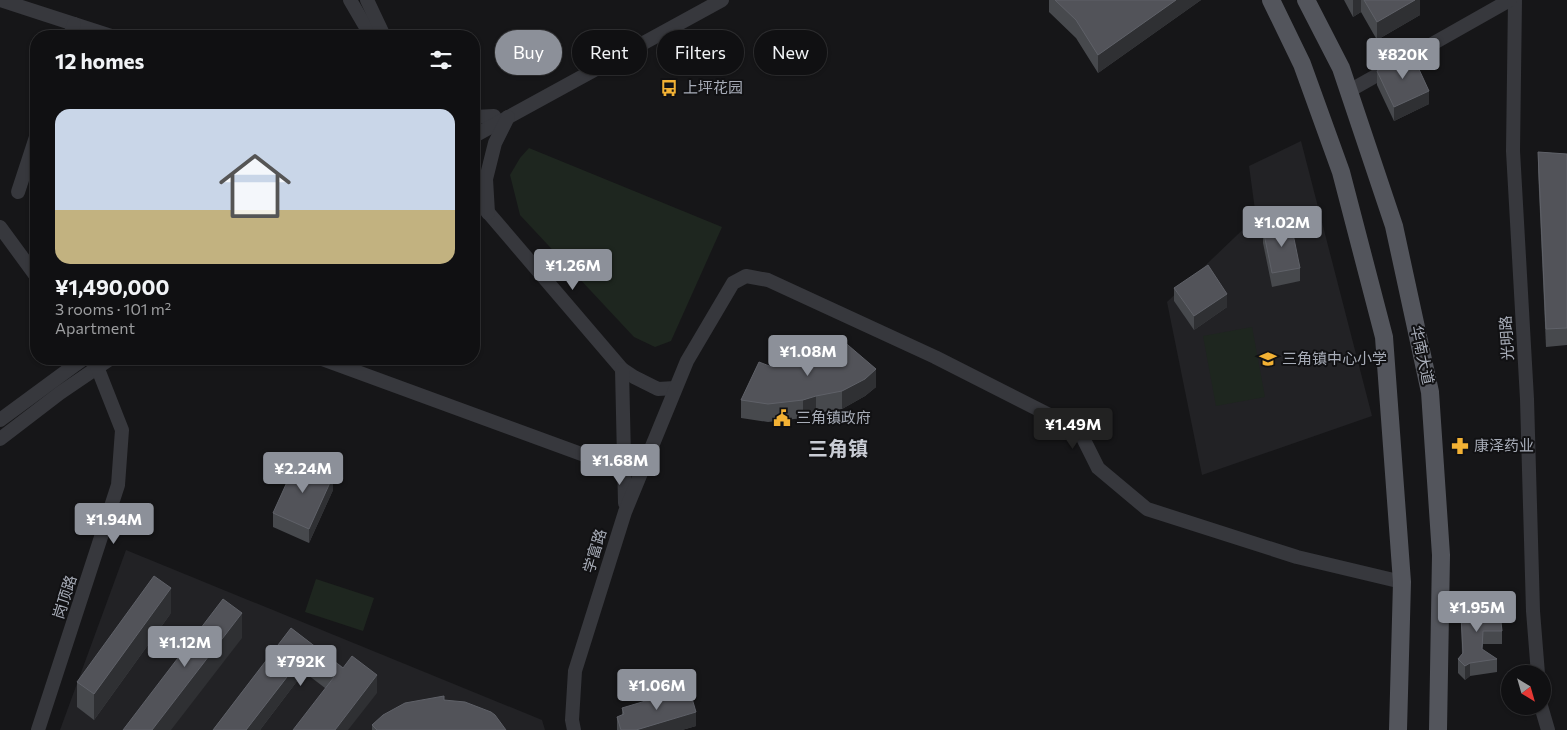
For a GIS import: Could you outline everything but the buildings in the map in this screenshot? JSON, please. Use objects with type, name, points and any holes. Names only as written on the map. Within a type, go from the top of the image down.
[{"type":"main road","points":[[1271,0],[1302,64],[1342,172],[1384,337],[1402,582],[1398,730]]},
{"type":"main road","name":"华南大道","points":[[1306,0],[1341,68],[1394,226],[1430,392],[1441,555],[1438,730]]},
{"type":"street","points":[[0,0],[72,30]]},
{"type":"street","points":[[350,0],[368,30]]},
{"type":"street","points":[[367,0],[381,30]]},
{"type":"street","points":[[480,124],[706,0]]},
{"type":"street","points":[[480,133],[722,0]]},
{"type":"street","points":[[1349,91],[1510,0]]},
{"type":"street","name":"光明路","points":[[1515,0],[1513,151],[1527,399],[1533,611],[1537,665]]},
{"type":"street","points":[[480,117],[494,116]]},
{"type":"street","points":[[490,216],[486,179],[496,143],[508,117]]},
{"type":"street","points":[[18,192],[30,155]]},
{"type":"street","points":[[480,204],[622,369],[658,389],[675,388]]},
{"type":"street","points":[[480,214],[490,216]]},
{"type":"street","points":[[0,227],[30,268]]},
{"type":"street","name":"学富路","points":[[574,730],[572,720],[575,671],[625,512],[687,361],[733,283],[746,276],[768,280],[935,357],[1079,430],[1098,468],[1147,509],[1297,557],[1402,582]]},
{"type":"street","points":[[0,420],[75,365]]},
{"type":"street","points":[[0,439],[93,365]]},
{"type":"street","name":"岗顶路","points":[[38,730],[118,485],[122,430],[96,365]]},
{"type":"street","points":[[338,365],[595,459]]},
{"type":"street","points":[[622,369],[625,512]]},
{"type":"street","points":[[1544,715],[1548,730]]},
{"type":"shaded area","name":"三角镇中心小学","points":[[1301,141],[1372,416],[1202,475],[1167,302],[1256,217],[1249,166]]},
{"type":"shaded area","points":[[529,148],[722,227],[671,341],[655,347],[634,337],[520,215],[510,175],[520,158]]},
{"type":"shaded area","points":[[1252,327],[1265,397],[1216,406],[1203,336]]},
{"type":"shaded area","points":[[126,550],[542,720],[545,730],[60,730]]},
{"type":"shaded area","points":[[316,579],[374,598],[363,631],[305,612]]},
{"type":"place","name":"上坪花园","points":[[669,88]]},
{"type":"place","name":"三角镇中心小学","points":[[1268,359]]},
{"type":"place","name":"三角镇政府","points":[[782,418]]},
{"type":"place","name":"康泽药业","points":[[1460,446]]},
{"type":"district","name":"三角镇","points":[[838,449]]}]
